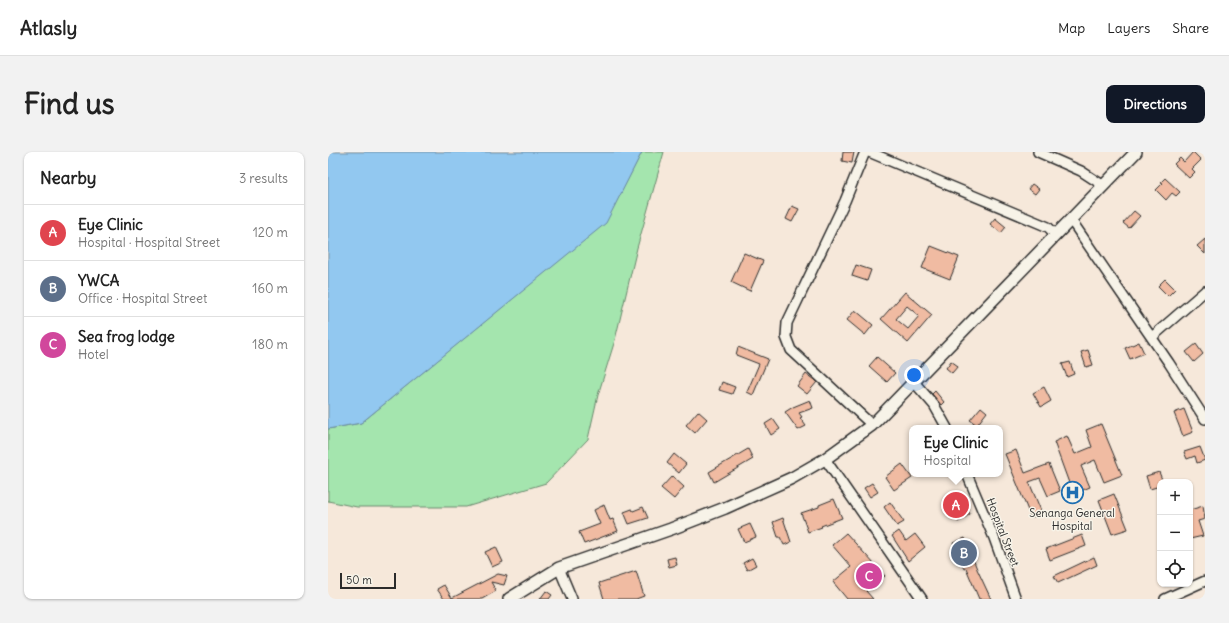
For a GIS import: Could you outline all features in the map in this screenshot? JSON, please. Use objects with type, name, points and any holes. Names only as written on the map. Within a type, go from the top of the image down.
[{"type":"street","points":[[865,152],[845,201],[787,323],[786,337],[791,350],[872,425]]},
{"type":"street","points":[[869,152],[1041,224],[1052,230],[1056,235]]},
{"type":"street","points":[[1038,152],[1081,171],[1104,186]]},
{"type":"street","points":[[509,599],[559,568],[671,529],[725,508],[792,478],[826,459],[872,425],[1136,152]]},
{"type":"street","points":[[1071,220],[1152,337],[1205,419]]},
{"type":"street","points":[[1152,337],[1205,291]]},
{"type":"street","points":[[914,382],[934,405],[945,425]]},
{"type":"street","points":[[826,459],[922,599]]},
{"type":"street","name":"Hospital Street","points":[[968,477],[994,538],[1016,599]]},
{"type":"street","points":[[559,568],[572,599]]},
{"type":"street","points":[[1165,599],[1205,581]]},
{"type":"green space","points":[[642,152],[664,152],[637,248],[615,340],[598,395],[588,439],[546,483],[466,507],[357,507],[328,501],[328,429],[361,423],[605,223]]},
{"type":"water","points":[[328,152],[642,152],[606,223],[361,423],[328,429]]},
{"type":"building","points":[[843,152],[854,152],[852,163],[842,161]]},
{"type":"building","points":[[1193,152],[1201,160],[1192,169],[1195,172],[1189,178],[1174,164],[1180,158],[1184,162]]},
{"type":"building","points":[[1165,178],[1180,192],[1176,196],[1172,193],[1166,200],[1156,190],[1163,183],[1161,182]]},
{"type":"building","points":[[1032,184],[1039,189],[1035,194],[1028,189]]},
{"type":"building","points":[[792,206],[799,209],[792,222],[786,219]]},
{"type":"building","points":[[1134,211],[1140,216],[1129,228],[1123,223]]},
{"type":"building","points":[[995,218],[1006,227],[1001,233],[990,224]]},
{"type":"building","points":[[1205,239],[1205,254],[1197,246]]},
{"type":"building","points":[[931,246],[959,257],[950,279],[922,268]]},
{"type":"building","points":[[744,253],[763,261],[750,291],[731,282]]},
{"type":"building","points":[[856,265],[871,270],[867,281],[852,276]]},
{"type":"building","points":[[1165,279],[1175,289],[1168,296],[1158,286]]},
{"type":"building","points":[[905,292],[932,315],[908,343],[881,319]],"holes":[[[907,306],[919,316],[908,329],[896,319]]]},
{"type":"building","points":[[855,310],[873,325],[865,335],[847,320]]},
{"type":"building","points":[[1139,342],[1144,353],[1130,359],[1125,348]]},
{"type":"building","points":[[1196,344],[1203,354],[1194,362],[1186,352]]},
{"type":"building","points":[[738,347],[768,359],[753,395],[747,392],[759,364],[736,355]]},
{"type":"building","points":[[1088,350],[1093,365],[1086,367],[1081,352]]},
{"type":"building","points":[[877,357],[895,373],[887,382],[869,366]]},
{"type":"building","points":[[951,361],[958,366],[952,373],[946,368]]},
{"type":"building","points":[[1070,362],[1074,374],[1067,377],[1062,364]]},
{"type":"building","points":[[806,374],[817,382],[807,394],[797,386]]},
{"type":"building","points":[[722,382],[735,387],[732,394],[719,390]]},
{"type":"building","points":[[1044,387],[1051,401],[1041,407],[1033,393]]},
{"type":"building","points":[[935,391],[944,402],[941,405],[932,394]]},
{"type":"building","points":[[810,400],[813,408],[799,413],[802,417],[800,418],[806,426],[798,430],[785,412]]},
{"type":"building","points":[[981,407],[987,412],[977,425],[970,420]]},
{"type":"building","points":[[1184,409],[1193,432],[1183,436],[1174,413]]},
{"type":"building","points":[[698,411],[707,419],[695,433],[686,425]]},
{"type":"building","points":[[773,419],[780,429],[771,435],[765,424]]},
{"type":"building","points":[[1101,424],[1122,475],[1104,482],[1095,460],[1081,466],[1090,487],[1073,494],[1054,442],[1067,436],[1075,454],[1092,447],[1086,430]]},
{"type":"building","points":[[1200,447],[1205,460],[1197,463],[1195,456],[1187,459],[1184,452]]},
{"type":"building","points":[[748,449],[753,459],[714,482],[709,472]]},
{"type":"building","points":[[1016,450],[1025,473],[1049,464],[1060,491],[1048,496],[1040,478],[1029,482],[1042,513],[1031,518],[1005,454]]},
{"type":"building","points":[[674,454],[686,464],[679,473],[667,463]]},
{"type":"building","points":[[902,464],[909,474],[909,477],[912,478],[894,490],[885,477]]},
{"type":"building","points":[[1159,472],[1162,479],[1157,479],[1157,487],[1150,489],[1146,476]]},
{"type":"building","points":[[672,476],[684,487],[674,499],[661,488]]},
{"type":"building","points":[[872,483],[878,492],[870,497],[864,488]]},
{"type":"building","points":[[956,492],[970,514],[958,522],[944,499]]},
{"type":"building","points":[[1114,494],[1128,529],[1112,534],[1099,500]]},
{"type":"building","points":[[834,499],[842,518],[808,532],[801,513],[819,507],[819,505]]},
{"type":"building","points":[[890,502],[904,522],[897,526],[884,507]]},
{"type":"building","points":[[604,505],[610,520],[613,519],[618,531],[584,544],[579,532],[600,524],[594,510]]},
{"type":"building","points":[[1203,506],[1205,519],[1198,521],[1203,536],[1193,538],[1193,515],[1193,509]]},
{"type":"building","points":[[643,507],[648,518],[629,524],[624,512],[632,509],[633,511]]},
{"type":"building","points":[[783,518],[791,542],[784,545],[780,537],[778,537],[773,522]]},
{"type":"building","points":[[750,524],[756,537],[744,542],[738,529]]},
{"type":"building","points":[[899,531],[906,541],[915,534],[925,547],[908,561],[892,536]]},
{"type":"building","points":[[846,533],[885,576],[866,591],[873,599],[847,599],[833,582],[851,567],[832,545]]},
{"type":"building","points":[[1082,535],[1086,546],[1050,560],[1046,549]]},
{"type":"building","points":[[965,538],[991,599],[979,599],[966,568],[964,569],[953,543]]},
{"type":"building","points":[[496,547],[503,562],[492,567],[485,552]]},
{"type":"building","points":[[675,557],[677,565],[669,567],[667,559]]},
{"type":"building","points":[[1094,557],[1097,565],[1058,583],[1054,576]]},
{"type":"building","points":[[752,558],[756,565],[747,570],[743,563]]},
{"type":"building","points":[[636,571],[644,596],[636,599],[604,599],[599,583]]},
{"type":"building","points":[[498,574],[507,576],[504,585],[491,582],[496,591],[482,599],[444,599],[437,589],[444,585],[452,598]]},
{"type":"building","points":[[546,591],[552,595],[549,599],[540,599]]},
{"type":"place","name":"Senanga General Hospital","points":[[1072,493]]},
{"type":"place","name":"Eye Clinic","points":[[956,505]]},
{"type":"place","name":"YWCA","points":[[964,553]]},
{"type":"place","name":"Sea frog lodge","points":[[869,576]]}]
